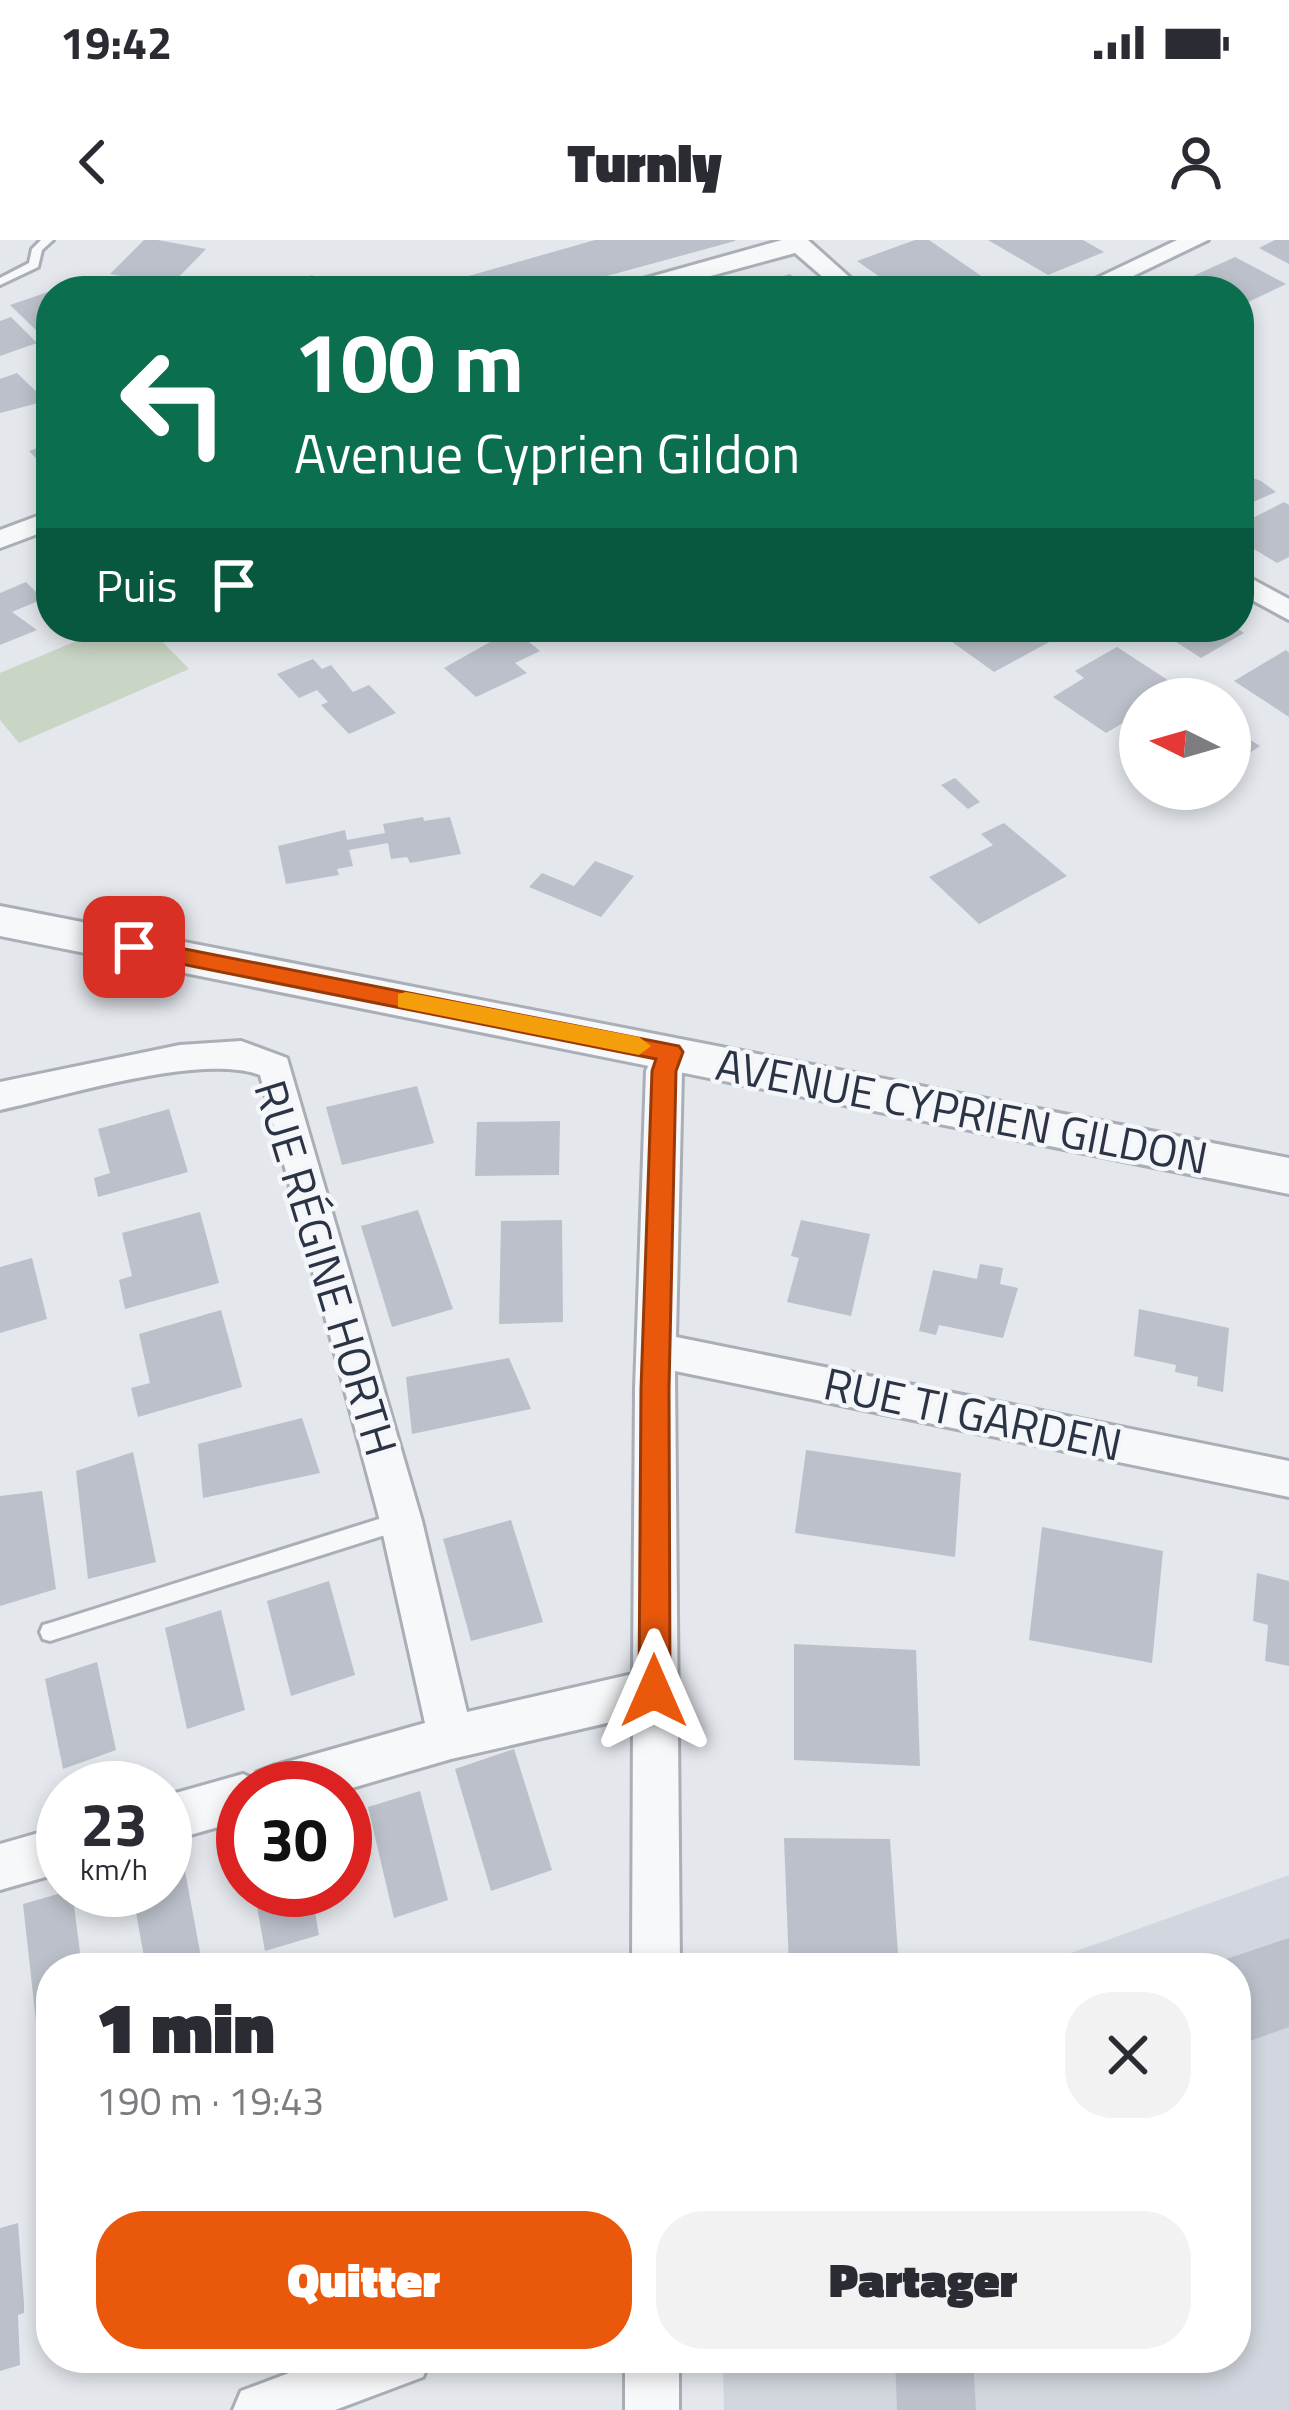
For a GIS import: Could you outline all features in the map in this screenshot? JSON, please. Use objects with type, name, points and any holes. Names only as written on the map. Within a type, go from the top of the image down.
[{"type":"street","points":[[1116,276],[1196,240]]},
{"type":"street","points":[[679,276],[797,242],[836,276]]},
{"type":"street","points":[[0,540],[36,525]]},
{"type":"street","points":[[1254,590],[1289,611]]},
{"type":"street","name":"AVENUE CYPRIEN GILDON","points":[[0,921],[1289,1176]]},
{"type":"street","points":[[656,1953],[656,1350],[664,1071],[670,1052]]},
{"type":"street","name":"RUE RÉGINE HORTH","points":[[0,1096],[180,1058],[241,1054],[275,1067],[401,1521],[452,1737]]},
{"type":"street","name":"RUE TI GARDEN","points":[[656,1350],[1289,1479]]},
{"type":"street","points":[[368,1761],[654,1691]]},
{"type":"street","points":[[0,1867],[36,1857]]},
{"type":"street","points":[[260,2410],[362,2373]]},
{"type":"street","points":[[652,2373],[652,2410]]},
{"type":"lane","points":[[26,240],[37,249]]},
{"type":"lane","points":[[0,282],[34,265],[37,249],[48,240]]},
{"type":"lane","points":[[50,1632],[401,1521]]},
{"type":"shaded area","points":[[1289,1875],[1289,2410],[724,2410],[723,2373],[1251,2373],[1251,1953],[1071,1953]]},
{"type":"green space","points":[[74,642],[163,642],[189,669],[19,743],[0,720],[0,673]]},
{"type":"building","points":[[144,240],[206,249],[180,276],[110,274]]},
{"type":"building","points":[[595,240],[735,240],[607,276],[469,276]]},
{"type":"building","points":[[915,240],[929,240],[981,276],[878,276],[857,261]]},
{"type":"building","points":[[988,240],[1083,240],[1104,252],[1048,275]]},
{"type":"building","points":[[1275,240],[1289,240],[1289,264],[1259,248]]},
{"type":"building","points":[[1235,257],[1286,284],[1254,299],[1254,276],[1193,276]]},
{"type":"building","points":[[36,296],[36,330],[10,305]]},
{"type":"building","points":[[11,317],[36,343],[0,356],[0,321]]},
{"type":"building","points":[[17,373],[36,391],[36,404],[0,413],[0,379]]},
{"type":"building","points":[[1254,478],[1261,481],[1276,492],[1254,502]]},
{"type":"building","points":[[1284,502],[1289,505],[1289,557],[1277,563],[1254,549],[1254,517]]},
{"type":"building","points":[[26,582],[36,592],[36,602],[12,612],[36,630],[0,645],[0,593]]},
{"type":"building","points":[[490,642],[529,642],[540,651],[515,663],[527,673],[476,697],[444,668]]},
{"type":"building","points":[[952,642],[1049,642],[994,672]]},
{"type":"building","points":[[1176,642],[1229,642],[1201,658]]},
{"type":"building","points":[[1117,647],[1165,678],[1119,678],[1119,725],[1106,733],[1053,697],[1084,678],[1075,671]]},
{"type":"building","points":[[1286,650],[1289,717],[1251,692],[1251,678],[1239,678]]},
{"type":"building","points":[[313,659],[322,669],[331,665],[353,692],[369,685],[396,713],[349,734],[321,705],[328,702],[317,690],[299,698],[277,674]]},
{"type":"building","points":[[955,778],[980,802],[968,809],[941,785]]},
{"type":"building","points":[[423,817],[424,821],[450,817],[461,854],[410,863],[407,857],[391,859],[388,843],[349,850],[353,866],[337,869],[339,875],[286,884],[278,846],[345,830],[347,840],[385,833],[383,824]]},
{"type":"building","points":[[1004,823],[1067,876],[979,924],[929,877],[993,845],[981,834]]},
{"type":"building","points":[[595,861],[634,876],[601,917],[529,887],[542,873],[574,886]]},
{"type":"building","points":[[417,1086],[434,1143],[342,1165],[326,1107]]},
{"type":"building","points":[[169,1109],[188,1172],[98,1197],[94,1178],[110,1173],[98,1129]]},
{"type":"building","points":[[560,1121],[559,1175],[475,1176],[477,1122]]},
{"type":"building","points":[[418,1210],[453,1309],[392,1327],[361,1226]]},
{"type":"building","points":[[200,1212],[219,1283],[125,1309],[119,1280],[132,1276],[122,1233]]},
{"type":"building","points":[[562,1220],[563,1322],[499,1324],[501,1221]]},
{"type":"building","points":[[801,1220],[870,1234],[851,1316],[787,1302],[799,1258],[791,1256]]},
{"type":"building","points":[[32,1258],[47,1319],[0,1333],[0,1267]]},
{"type":"building","points":[[980,1264],[1003,1268],[1000,1284],[1018,1288],[1003,1338],[939,1325],[936,1335],[919,1331],[933,1270],[977,1279]]},
{"type":"building","points":[[1139,1309],[1229,1328],[1223,1392],[1197,1386],[1198,1377],[1175,1372],[1176,1365],[1134,1356]]},
{"type":"building","points":[[221,1310],[242,1387],[138,1417],[131,1388],[150,1383],[139,1334]]},
{"type":"building","points":[[509,1358],[531,1409],[412,1434],[406,1377]]},
{"type":"building","points":[[302,1418],[320,1473],[203,1498],[198,1444]]},
{"type":"building","points":[[806,1450],[961,1473],[955,1557],[795,1533]]},
{"type":"building","points":[[133,1452],[156,1562],[88,1579],[76,1471]]},
{"type":"building","points":[[42,1491],[56,1589],[0,1606],[0,1496]]},
{"type":"building","points":[[511,1520],[543,1622],[471,1641],[443,1539]]},
{"type":"building","points":[[1042,1527],[1163,1551],[1152,1663],[1029,1640]]},
{"type":"building","points":[[1257,1573],[1289,1581],[1289,1666],[1265,1661],[1268,1625],[1253,1621]]},
{"type":"building","points":[[329,1581],[355,1675],[291,1696],[267,1601]]},
{"type":"building","points":[[221,1610],[245,1710],[187,1729],[165,1628]]},
{"type":"building","points":[[794,1644],[916,1650],[920,1766],[794,1760]]},
{"type":"building","points":[[97,1662],[116,1750],[85,1761],[61,1761],[45,1679]]},
{"type":"building","points":[[514,1749],[552,1870],[491,1891],[455,1769]]},
{"type":"building","points":[[420,1791],[448,1900],[394,1918],[372,1806]]},
{"type":"building","points":[[784,1838],[890,1839],[898,1953],[788,1953]]},
{"type":"building","points":[[36,1900],[36,1917],[75,1917],[80,1953],[36,1953],[36,2021],[23,1904]]},
{"type":"building","points":[[192,1909],[200,1953],[143,1953],[137,1917],[192,1917]]},
{"type":"building","points":[[259,1917],[316,1917],[319,1935],[265,1951]]},
{"type":"building","points":[[1289,1938],[1289,2027],[1251,2041],[1251,1953],[1244,1953]]},
{"type":"building","points":[[18,2223],[24,2304],[24,2313],[18,2315],[20,2365],[0,2371],[0,2228]]},
{"type":"building","points":[[896,2373],[974,2373],[976,2410],[897,2410]]},
{"type":"slow traffic","points":[[406,1001],[639,1046]]},
{"type":"route","points":[[134,947],[670,1052],[664,1071],[655,1389],[654,1691]]}]
